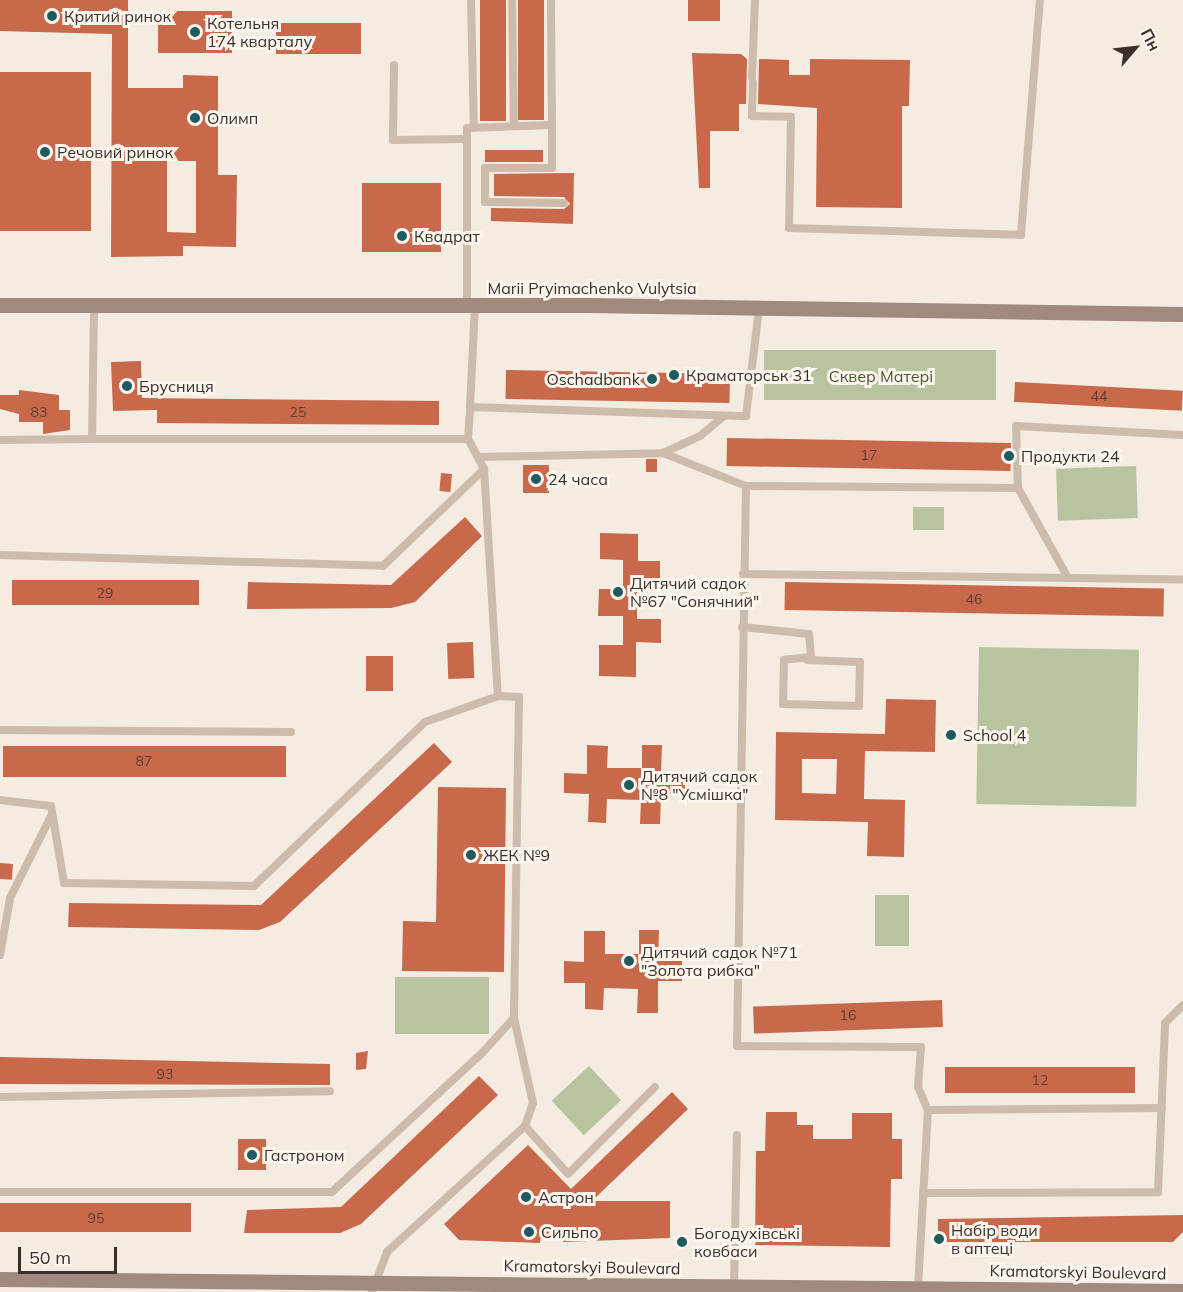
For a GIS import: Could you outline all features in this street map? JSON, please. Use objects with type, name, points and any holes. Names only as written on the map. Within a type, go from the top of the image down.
[{"type":"street","name":"Marii Pryimachenko Vulytsia","points":[[0,305],[471,305],[1183,314]]},
{"type":"street","name":"Kramatorskyi Boulevard","points":[[0,1279],[372,1288],[734,1287],[1183,1291]]},
{"type":"lane","points":[[471,0],[474,128]]},
{"type":"lane","points":[[512,0],[514,126]]},
{"type":"lane","points":[[551,0],[552,168],[485,168],[485,202],[564,203]]},
{"type":"lane","points":[[755,0],[752,116],[791,117],[789,228],[1021,235],[1040,0]]},
{"type":"lane","points":[[394,65],[393,140],[467,139]]},
{"type":"lane","points":[[498,696],[484,469],[468,440],[471,407],[471,305],[467,128],[552,125]]},
{"type":"lane","points":[[92,439],[94,305]]},
{"type":"lane","points":[[471,407],[746,416],[759,308]]},
{"type":"lane","points":[[663,453],[700,436],[724,416]]},
{"type":"lane","points":[[1068,578],[1018,488],[1016,426],[1183,435]]},
{"type":"lane","points":[[0,440],[468,440]]},
{"type":"lane","points":[[479,457],[663,453],[746,486],[1018,488]]},
{"type":"lane","points":[[0,555],[383,566],[484,469]]},
{"type":"lane","points":[[746,486],[737,1046],[921,1047],[918,1088],[928,1110],[918,1288]]},
{"type":"lane","points":[[743,574],[1183,579]]},
{"type":"lane","points":[[742,627],[803,630],[812,639],[812,659]]},
{"type":"lane","points":[[812,659],[860,662],[859,706],[783,704],[784,660],[812,659]]},
{"type":"lane","points":[[0,800],[51,806],[64,883],[254,886],[425,722],[498,696],[519,697],[514,1018],[533,1103],[525,1126],[387,1252],[372,1288]]},
{"type":"lane","points":[[0,730],[291,732]]},
{"type":"lane","points":[[0,955],[10,898],[51,816]]},
{"type":"lane","points":[[923,1193],[1158,1192],[1166,1023],[1183,1005]]},
{"type":"lane","points":[[0,1192],[332,1192],[514,1018]]},
{"type":"lane","points":[[525,1126],[567,1174],[655,1087]]},
{"type":"lane","points":[[0,1097],[330,1090]]},
{"type":"lane","points":[[928,1110],[1162,1108]]},
{"type":"lane","points":[[734,1287],[737,1135]]},
{"type":"green space","name":"Сквер Матері","points":[[764,350],[996,350],[996,400],[764,400]]},
{"type":"green space","points":[[1136,466],[1138,518],[1058,521],[1056,469]]},
{"type":"green space","points":[[913,507],[944,507],[944,530],[913,530]]},
{"type":"green space","points":[[979,647],[1139,650],[1136,807],[976,804]]},
{"type":"green space","points":[[875,895],[909,895],[909,946],[875,946]]},
{"type":"green space","points":[[395,977],[489,977],[489,1034],[395,1034]]},
{"type":"green space","points":[[589,1066],[621,1100],[584,1135],[552,1101]]},
{"type":"building","points":[[0,0],[128,0],[128,88],[183,88],[183,75],[218,76],[218,175],[237,175],[236,247],[183,246],[183,256],[111,257],[112,34],[0,31]],"holes":[[[167,161],[196,161],[196,233],[167,232]]]},
{"type":"building","points":[[480,0],[506,0],[506,121],[480,121]]},
{"type":"building","points":[[518,0],[544,0],[544,120],[518,120]]},
{"type":"building","points":[[688,0],[720,0],[720,21],[688,21]]},
{"type":"building","name":"Котельня 174 кварталу","points":[[158,11],[232,11],[232,53],[158,53]]},
{"type":"building","points":[[276,23],[361,23],[361,54],[276,54]]},
{"type":"building","points":[[692,53],[741,54],[747,59],[746,104],[739,104],[739,131],[710,131],[710,188],[699,188]]},
{"type":"building","points":[[759,59],[789,60],[789,75],[810,75],[810,59],[910,60],[909,106],[902,106],[902,208],[816,207],[817,108],[758,104]]},
{"type":"building","name":"Речовий ринок","points":[[0,72],[91,72],[91,231],[0,231]]},
{"type":"building","points":[[485,150],[543,150],[543,162],[485,162]]},
{"type":"building","points":[[574,173],[573,224],[491,221],[491,208],[564,209],[570,204],[564,197],[494,196],[494,174]]},
{"type":"building","points":[[362,183],[441,183],[441,252],[362,252]]},
{"type":"building","points":[[141,361],[142,398],[439,401],[439,425],[157,423],[157,410],[113,411],[111,362]]},
{"type":"building","points":[[506,370],[730,374],[729,403],[505,399]]},
{"type":"building","points":[[1015,382],[1183,391],[1182,411],[1014,402]]},
{"type":"building","points":[[19,390],[59,395],[59,410],[70,410],[70,430],[43,434],[43,422],[19,422],[19,414],[0,409],[0,395],[19,395]]},
{"type":"building","points":[[727,438],[1011,443],[1010,471],[727,466]]},
{"type":"building","points":[[646,459],[657,459],[657,472],[646,472]]},
{"type":"building","name":"24 часа","points":[[523,465],[549,465],[549,493],[523,493]]},
{"type":"building","points":[[441,473],[452,474],[450,492],[439,491]]},
{"type":"building","points":[[465,517],[482,536],[415,602],[391,608],[247,609],[248,582],[391,585]]},
{"type":"building","points":[[600,533],[638,534],[638,561],[660,561],[660,588],[637,588],[637,619],[661,619],[661,643],[636,642],[636,677],[599,676],[599,645],[623,645],[623,616],[598,616],[599,589],[623,589],[623,560],[600,559]]},
{"type":"building","points":[[12,580],[199,580],[199,605],[12,605]]},
{"type":"building","points":[[785,582],[1164,589],[1163,617],[785,610]]},
{"type":"building","points":[[473,642],[474,678],[448,679],[447,643]]},
{"type":"building","points":[[366,656],[393,656],[393,691],[366,691]]},
{"type":"building","points":[[886,699],[936,700],[935,752],[865,751],[864,799],[905,800],[904,857],[867,856],[868,822],[775,820],[776,732],[885,734]],"holes":[[[802,759],[837,759],[836,794],[802,793]]]},
{"type":"building","points":[[434,743],[452,762],[280,922],[259,930],[68,927],[69,903],[261,905]]},
{"type":"building","points":[[587,745],[608,746],[607,768],[642,768],[642,745],[662,745],[661,775],[685,776],[685,794],[661,794],[660,824],[640,824],[641,800],[607,799],[606,823],[588,822],[589,794],[564,793],[564,773],[587,774]]},
{"type":"building","points":[[3,746],[286,746],[286,777],[3,777]]},
{"type":"building","name":"ЖЕК №9","points":[[438,787],[506,788],[504,972],[402,971],[403,921],[436,922]]},
{"type":"building","points":[[0,863],[13,864],[12,880],[0,879]]},
{"type":"building","points":[[639,930],[659,930],[658,961],[682,961],[682,981],[658,981],[658,1013],[637,1013],[638,989],[604,988],[603,1010],[585,1009],[585,983],[564,983],[564,961],[584,962],[584,931],[605,931],[605,954],[639,954]]},
{"type":"building","points":[[942,1000],[943,1027],[754,1034],[753,1007]]},
{"type":"building","points":[[368,1051],[366,1069],[356,1070],[356,1053]]},
{"type":"building","points":[[0,1057],[330,1064],[330,1085],[0,1084]]},
{"type":"building","points":[[945,1067],[1135,1067],[1135,1093],[945,1093]]},
{"type":"building","points":[[479,1076],[498,1095],[361,1224],[340,1233],[244,1233],[247,1210],[341,1207]]},
{"type":"building","points":[[672,1092],[688,1109],[592,1201],[670,1201],[670,1238],[563,1242],[562,1235],[541,1236],[540,1243],[459,1240],[444,1224],[528,1145],[571,1189]]},
{"type":"building","points":[[766,1112],[797,1112],[797,1125],[813,1125],[813,1139],[852,1139],[852,1113],[892,1113],[892,1139],[902,1139],[902,1179],[891,1179],[890,1247],[755,1245],[756,1151],[765,1151]]},
{"type":"building","name":"Гастроном","points":[[238,1139],[266,1139],[266,1170],[238,1170]]},
{"type":"building","points":[[0,1203],[191,1203],[191,1232],[0,1232]]},
{"type":"building","points":[[1183,1215],[1183,1232],[1173,1242],[938,1242],[938,1219]]},
{"type":"place","name":"Критий ринок","points":[[52,16]]},
{"type":"place","name":"Котельня 174 кварталу","points":[[195,32]]},
{"type":"place","name":"Олимп","points":[[195,118]]},
{"type":"place","name":"Речовий ринок","points":[[45,152]]},
{"type":"place","name":"Квадрат","points":[[402,236]]},
{"type":"place","name":"Краматорськ 31","points":[[674,375]]},
{"type":"place","name":"Oschadbank","points":[[652,379]]},
{"type":"place","name":"Брусниця","points":[[127,386]]},
{"type":"place","name":"Продукти 24","points":[[1009,456]]},
{"type":"place","name":"24 часа","points":[[536,479]]},
{"type":"place","name":"Дитячий садок №67 \"Сонячний\"","points":[[618,592]]},
{"type":"place","name":"School 4","points":[[951,735]]},
{"type":"place","name":"Дитячий садок №8 \"Усмішка\"","points":[[629,785]]},
{"type":"place","name":"ЖЕК №9","points":[[471,855]]},
{"type":"place","name":"Дитячий садок №71 \"Золота рибка\"","points":[[629,961]]},
{"type":"place","name":"Гастроном","points":[[252,1155]]},
{"type":"place","name":"Астрон","points":[[526,1197]]},
{"type":"place","name":"Сильпо","points":[[529,1232]]},
{"type":"place","name":"Набір води в аптеці","points":[[939,1239]]},
{"type":"place","name":"Богодухівські ковбаси","points":[[682,1242]]}]
